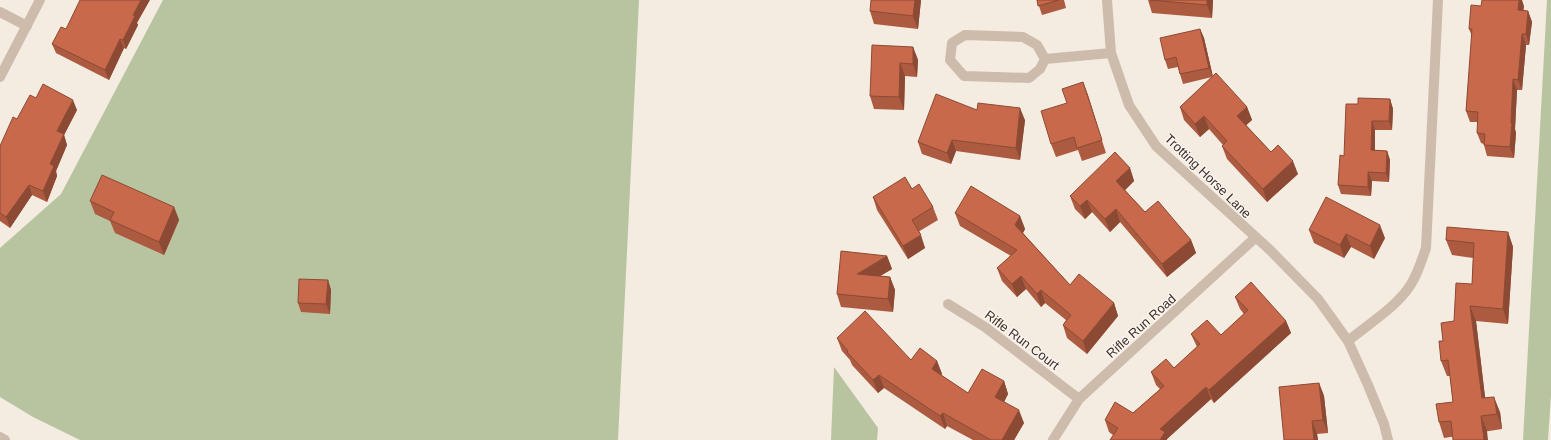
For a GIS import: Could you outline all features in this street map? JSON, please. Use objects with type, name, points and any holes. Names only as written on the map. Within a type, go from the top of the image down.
[{"type":"street","points":[[0,77],[40,0]]},
{"type":"street","name":"Trotting Horse Lane","points":[[1107,0],[1111,53],[1129,105],[1156,146],[1255,238],[1270,250],[1318,299],[1348,341],[1379,411],[1388,440]]},
{"type":"street","points":[[1348,341],[1395,303],[1408,290],[1426,248],[1438,0]]},
{"type":"street","points":[[0,12],[27,26]]},
{"type":"street","points":[[965,35],[1023,37],[1037,45],[1045,59],[1040,69],[1029,78],[964,76],[950,60],[952,43],[965,35]]},
{"type":"street","points":[[1045,59],[1111,53]]},
{"type":"street","name":"Rifle Run Road","points":[[1053,440],[1079,399],[1255,238]]},
{"type":"street","name":"Rifle Run Court","points":[[948,304],[985,327],[1079,399]]},
{"type":"street","points":[[0,437],[5,440]]},
{"type":"green space","points":[[163,0],[639,0],[618,440],[80,440],[33,417],[0,397],[0,248],[61,194]]},
{"type":"green space","points":[[1547,0],[1551,0],[1551,395],[1548,440],[1523,440]]},
{"type":"green space","points":[[834,367],[878,428],[877,440],[831,440]]},
{"type":"building","points":[[80,0],[141,0],[123,40],[120,39],[105,70],[52,44],[61,27],[66,29]]},
{"type":"building","points":[[871,0],[915,0],[913,16],[870,11]]},
{"type":"building","points":[[1037,0],[1059,0],[1038,6]]},
{"type":"building","points":[[1150,0],[1207,0],[1207,5]]},
{"type":"building","points":[[1482,0],[1519,0],[1518,10],[1528,11],[1526,34],[1522,34],[1518,80],[1513,79],[1510,147],[1484,145],[1485,134],[1477,133],[1478,112],[1466,111],[1472,29],[1469,29],[1471,5],[1481,6]]},
{"type":"building","points":[[1200,29],[1209,68],[1180,74],[1176,57],[1165,60],[1160,38]]},
{"type":"building","points":[[872,45],[913,47],[913,64],[900,63],[899,97],[870,96]]},
{"type":"building","points":[[1216,73],[1247,107],[1237,116],[1271,152],[1278,145],[1293,161],[1263,189],[1222,146],[1227,141],[1204,116],[1195,124],[1180,107]]},
{"type":"building","points":[[1083,82],[1102,140],[1077,148],[1074,137],[1051,144],[1041,111],[1067,103],[1062,89]]},
{"type":"building","points":[[43,84],[73,100],[57,131],[64,134],[50,164],[54,166],[43,191],[29,185],[6,217],[0,213],[0,146],[13,117],[17,119],[30,95],[36,98]]},
{"type":"building","points":[[936,94],[977,110],[978,103],[1020,108],[1016,148],[952,140],[947,153],[918,142]]},
{"type":"building","points":[[1358,98],[1390,99],[1389,121],[1372,121],[1371,150],[1387,151],[1386,173],[1368,172],[1368,187],[1338,185],[1340,155],[1344,156],[1346,104],[1358,104]]},
{"type":"building","points":[[1115,152],[1130,168],[1116,181],[1145,212],[1158,201],[1191,240],[1162,264],[1116,209],[1105,219],[1087,200],[1080,206],[1070,196]]},
{"type":"building","points":[[102,175],[174,207],[159,242],[110,220],[114,212],[90,201]]},
{"type":"building","points":[[905,177],[912,189],[919,184],[933,207],[912,220],[921,235],[903,246],[873,197]]},
{"type":"building","points":[[971,186],[1020,216],[1015,225],[1070,285],[1079,274],[1114,303],[1083,341],[1063,325],[1071,315],[1041,290],[1037,294],[1021,276],[1012,284],[997,268],[1017,250],[955,213]]},
{"type":"building","points":[[1326,197],[1380,225],[1370,246],[1346,234],[1340,245],[1309,230]]},
{"type":"building","points":[[1447,227],[1508,232],[1503,309],[1470,306],[1482,398],[1494,397],[1497,414],[1481,416],[1484,440],[1453,440],[1451,421],[1439,422],[1436,404],[1453,402],[1448,360],[1441,361],[1439,341],[1443,341],[1441,323],[1454,321],[1456,283],[1472,284],[1474,243],[1446,240]]},
{"type":"building","points":[[841,251],[887,256],[857,274],[890,277],[888,299],[837,294]]},
{"type":"building","points":[[299,279],[328,280],[326,304],[298,303]]},
{"type":"building","points":[[1251,282],[1286,321],[1209,390],[1206,387],[1160,429],[1165,432],[1160,440],[1110,440],[1118,428],[1105,420],[1115,402],[1133,413],[1164,386],[1151,372],[1166,359],[1174,368],[1200,344],[1191,334],[1207,320],[1221,335],[1248,310],[1235,297]]},
{"type":"building","points":[[865,311],[911,360],[920,348],[937,361],[932,369],[968,393],[982,369],[1004,381],[995,397],[1019,410],[1002,440],[991,440],[943,413],[940,416],[879,375],[873,380],[847,352],[848,351],[837,338]]},
{"type":"building","points":[[1319,383],[1323,420],[1312,421],[1314,440],[1284,440],[1279,387]]}]
